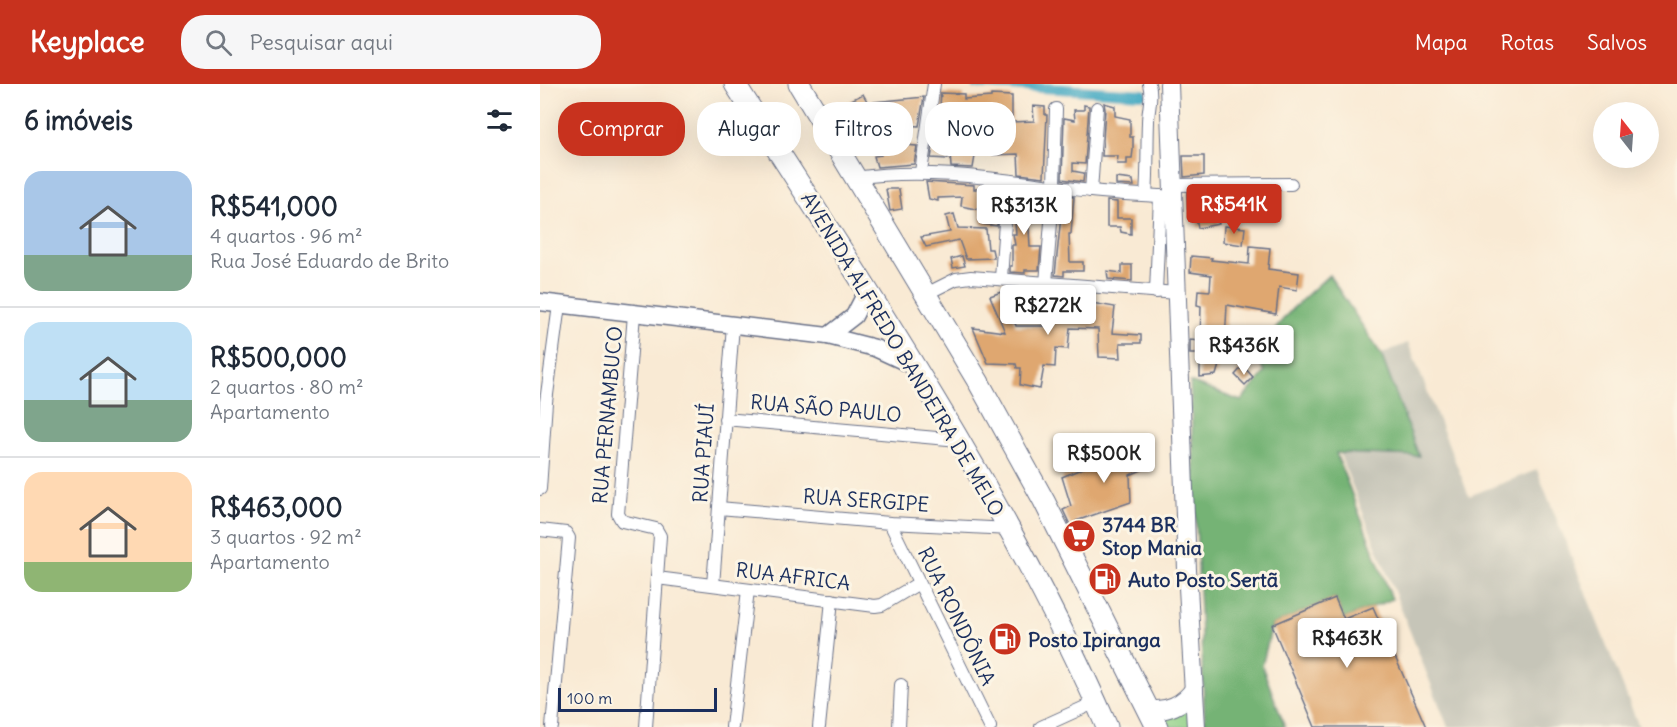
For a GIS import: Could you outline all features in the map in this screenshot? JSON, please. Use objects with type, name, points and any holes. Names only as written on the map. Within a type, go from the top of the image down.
[{"type":"highway","name":"AVENIDA ALFREDO BANDEIRA DE MELO","points":[[735,84],[960,440],[1010,530],[1107,727]]},
{"type":"highway","points":[[799,84],[964,356],[1044,501],[1152,718]]},
{"type":"main road","points":[[1169,91],[1168,193],[1177,293],[1187,570],[1196,727]]},
{"type":"main road","points":[[1152,718],[1160,711],[1171,708],[1184,700],[1194,689]]},
{"type":"street","points":[[921,172],[934,84]]},
{"type":"street","points":[[1146,195],[1151,91],[1149,84]]},
{"type":"street","points":[[1091,191],[1097,108]]},
{"type":"street","points":[[1046,282],[1054,186],[1056,109]]},
{"type":"street","points":[[855,178],[888,173],[921,172],[1146,195],[1291,184]]},
{"type":"street","points":[[1001,278],[1008,181]]},
{"type":"street","points":[[1156,292],[1168,193]]},
{"type":"street","points":[[926,294],[956,279],[971,277],[1177,293]]},
{"type":"street","points":[[828,336],[854,316],[867,291]]},
{"type":"street","points":[[540,302],[634,315],[828,336],[875,348],[914,366]]},
{"type":"street","points":[[540,489],[546,402],[559,305]]},
{"type":"street","name":"RUA PERNAMBUCO","points":[[634,315],[618,514],[622,521],[656,529],[659,532],[657,578]]},
{"type":"street","name":"RUA PIAUÍ","points":[[713,585],[733,325]]},
{"type":"street","name":"RUA SÃO PAULO","points":[[724,419],[960,440]]},
{"type":"street","name":"RUA SERGIPE","points":[[719,507],[890,523],[1010,530]]},
{"type":"street","name":"RUA RONDÔNIA","points":[[890,523],[990,727]]},
{"type":"street","points":[[540,530],[569,535],[552,727]]},
{"type":"street","points":[[646,727],[657,578]]},
{"type":"street","name":"RUA AFRICA","points":[[657,578],[879,606],[918,583]]},
{"type":"street","points":[[732,727],[748,590]]},
{"type":"street","points":[[819,727],[832,600]]},
{"type":"street","points":[[899,727],[901,685]]},
{"type":"street","points":[[1041,727],[1096,702]]},
{"type":"shaded area","points":[[1408,343],[1469,496],[1537,470],[1639,727],[1448,727],[1311,382]]},
{"type":"green space","points":[[1329,275],[1381,354],[1419,456],[1336,453],[1392,599],[1344,619],[1335,598],[1272,625],[1262,666],[1285,727],[1205,727],[1190,382],[1241,401],[1265,372],[1254,353],[1292,309]]},
{"type":"green space","points":[[1189,700],[1191,727],[1164,727],[1159,716]]},
{"type":"building","points":[[941,93],[964,94],[964,99],[991,97],[991,95],[1012,96],[1012,102],[940,102]]},
{"type":"building","points":[[863,94],[867,102],[848,102]]},
{"type":"building","points":[[924,97],[919,126],[913,126],[913,102],[874,102]]},
{"type":"building","points":[[1104,103],[1115,106],[1115,116],[1130,119],[1133,150],[1132,158],[1127,158],[1127,164],[1117,164],[1118,156],[1102,156]]},
{"type":"building","points":[[1084,105],[1089,106],[1085,164],[1073,163],[1073,171],[1084,173],[1083,182],[1062,179],[1064,118],[1075,120],[1074,110],[1084,110]]},
{"type":"building","points":[[1033,106],[1045,107],[1045,115],[1047,115],[1044,177],[1019,174],[1018,154],[1016,154],[1016,122],[1034,121]]},
{"type":"building","points":[[913,146],[917,146],[914,164],[877,167],[874,156],[913,156]]},
{"type":"building","points":[[931,156],[949,156],[948,159],[931,158]]},
{"type":"building","points":[[950,156],[975,156],[973,168],[951,167]]},
{"type":"building","points":[[1183,156],[1204,156],[1204,175],[1184,177]]},
{"type":"building","points":[[1116,178],[1133,180],[1134,186],[1116,185]]},
{"type":"building","points":[[926,182],[974,185],[974,189],[989,189],[989,191],[999,193],[997,226],[982,224],[980,210],[961,206],[962,197],[938,198],[938,201],[929,199]]},
{"type":"building","points":[[886,189],[899,189],[902,209],[890,211]]},
{"type":"building","points":[[1016,191],[1033,193],[1033,211],[1030,210],[1029,228],[1030,247],[1041,247],[1039,270],[1025,270],[1025,273],[1010,272],[1012,245],[1015,245],[1013,234],[1016,234],[1014,211]]},
{"type":"building","points":[[1187,193],[1199,193],[1200,208],[1188,209]]},
{"type":"building","points":[[1063,196],[1074,197],[1071,234],[1069,234],[1070,262],[1083,262],[1083,271],[1064,271],[1064,276],[1055,275]]},
{"type":"building","points":[[1107,201],[1117,202],[1117,218],[1131,218],[1131,234],[1121,232],[1120,227],[1107,227]]},
{"type":"building","points":[[1214,208],[1219,224],[1198,228],[1195,213]]},
{"type":"building","points":[[954,214],[958,228],[986,229],[988,249],[992,249],[994,258],[966,259],[959,240],[926,247],[921,237],[950,232],[946,216]]},
{"type":"building","points":[[1224,226],[1245,228],[1243,245],[1223,242]]},
{"type":"building","points":[[1250,246],[1270,248],[1268,269],[1299,273],[1297,290],[1279,287],[1276,314],[1227,305],[1225,342],[1253,343],[1244,354],[1222,355],[1216,375],[1200,377],[1200,354],[1190,354],[1190,340],[1200,341],[1201,306],[1197,305],[1198,290],[1210,291],[1211,275],[1190,272],[1191,256],[1249,264]]},
{"type":"building","points":[[962,256],[965,266],[953,268],[951,259]]},
{"type":"building","points":[[1122,265],[1132,265],[1132,281],[1108,279],[1107,271],[1122,273]]},
{"type":"building","points":[[1004,291],[1016,326],[1049,326],[1051,304],[1047,303],[1046,292],[1063,294],[1063,298],[1115,307],[1112,333],[1141,335],[1141,343],[1120,343],[1121,358],[1099,357],[1098,329],[1070,328],[1068,349],[1056,348],[1055,367],[1044,366],[1040,389],[1020,385],[1021,368],[1017,368],[1016,364],[988,363],[973,328],[1005,332],[990,296]]},
{"type":"building","points":[[1243,366],[1253,377],[1245,385],[1235,375]]},
{"type":"building","points":[[1147,441],[1153,465],[1130,475],[1131,502],[1076,521],[1079,526],[1072,529],[1063,510],[1071,506],[1062,477]]},
{"type":"building","points":[[1335,598],[1344,619],[1373,607],[1426,727],[1315,727],[1272,625]]},
{"type":"waterway","points":[[975,84],[1143,94]]},
{"type":"place","name":"3744 BR Stop Mania","points":[[1079,536]]},
{"type":"place","name":"Auto Posto Sertã","points":[[1105,579]]},
{"type":"place","name":"Posto Ipiranga","points":[[1005,639]]}]
